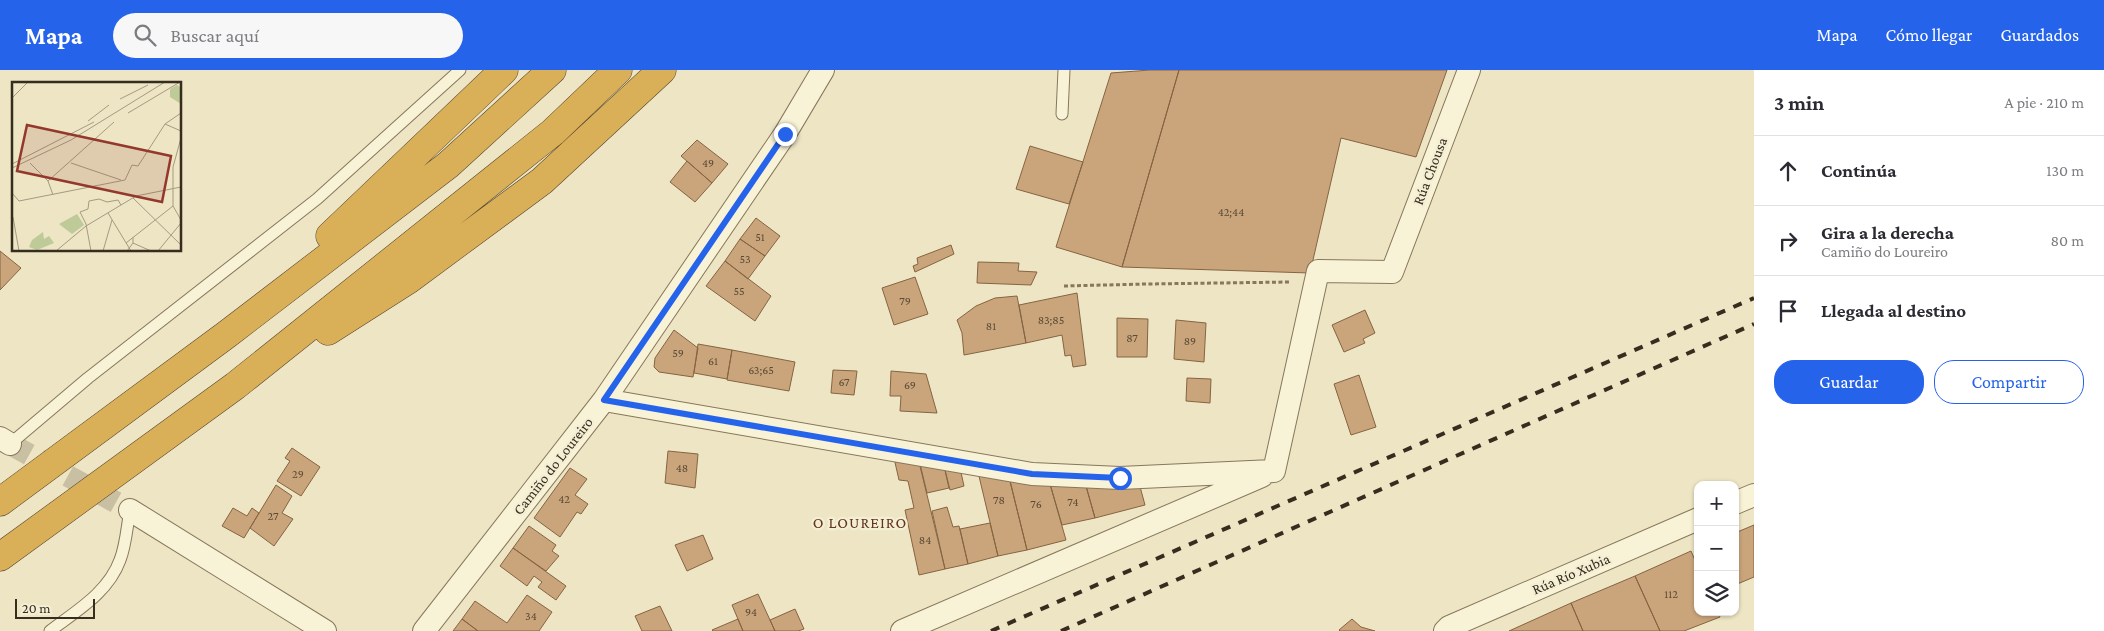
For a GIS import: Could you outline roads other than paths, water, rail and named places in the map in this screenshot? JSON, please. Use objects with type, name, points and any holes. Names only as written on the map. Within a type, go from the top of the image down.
[{"type":"highway","points":[[226,335],[504,70]]},
{"type":"highway","points":[[0,502],[226,335],[448,165],[552,70]]},
{"type":"highway","points":[[0,557],[235,386],[545,138],[618,70]]},
{"type":"highway","points":[[153,445],[408,280],[542,180],[662,70]]},
{"type":"street","name":"Camiño do Loureiro","points":[[424,631],[604,400],[785,134],[823,70]]},
{"type":"street","name":"Rúa Chousa","points":[[1274,471],[1318,271],[1392,272],[1469,70]]},
{"type":"street","points":[[604,400],[1032,474],[1120,478],[1274,471]]},
{"type":"street","points":[[902,631],[1274,471]]},
{"type":"street","points":[[1739,501],[1754,495]]},
{"type":"street","points":[[130,510],[325,631]]},
{"type":"street","name":"Rúa Río Xubia","points":[[1445,631],[1694,521]]},
{"type":"lane","points":[[5,441],[317,199],[460,70]]},
{"type":"lane","points":[[1062,114],[1064,70]]},
{"type":"lane","points":[[50,631],[94,598],[110,580],[120,560],[130,510]]},
{"type":"tunnel","points":[[10,444],[130,510]]},
{"type":"railway","points":[[991,631],[1754,298]]},
{"type":"railway","points":[[1061,631],[1754,324]]},
{"type":"district","name":"O LOUREIRO","points":[[860,522]]}]
